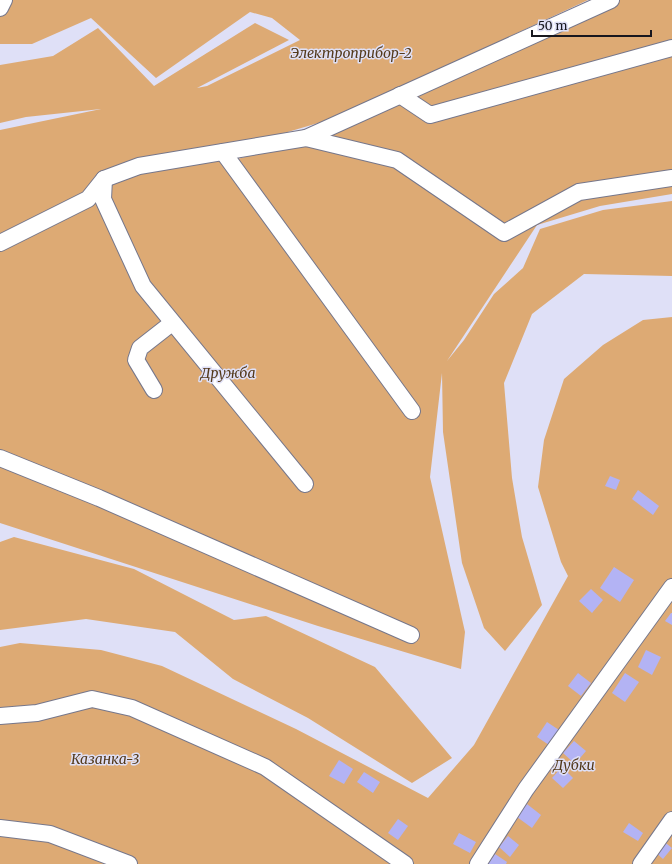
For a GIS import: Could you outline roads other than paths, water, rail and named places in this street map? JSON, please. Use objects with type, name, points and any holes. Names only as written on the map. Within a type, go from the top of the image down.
[{"type":"lane","points":[[0,8],[4,0]]},
{"type":"lane","points":[[0,243],[88,199],[104,179],[139,166],[306,138],[609,0]]},
{"type":"lane","points":[[400,95],[430,114],[672,48]]},
{"type":"lane","points":[[306,138],[397,160],[504,233],[579,192],[672,178]]},
{"type":"lane","points":[[223,152],[412,411]]},
{"type":"lane","points":[[104,179],[103,200],[143,286],[305,484]]},
{"type":"lane","points":[[154,390],[136,360],[140,348],[172,323]]},
{"type":"lane","points":[[0,458],[99,498],[411,635]]},
{"type":"lane","points":[[478,864],[526,789],[672,587]]},
{"type":"lane","points":[[0,716],[37,713],[92,699],[132,708],[265,767],[405,864]]},
{"type":"lane","points":[[641,864],[672,820]]},
{"type":"lane","points":[[0,828],[50,834],[129,864]]},
{"type":"park label","name":"Электроприбор-2","points":[[351,53]]},
{"type":"park label","name":"Дружба","points":[[228,373]]},
{"type":"park label","name":"Казанка-3","points":[[105,759]]},
{"type":"park label","name":"Дубки","points":[[574,765]]}]
